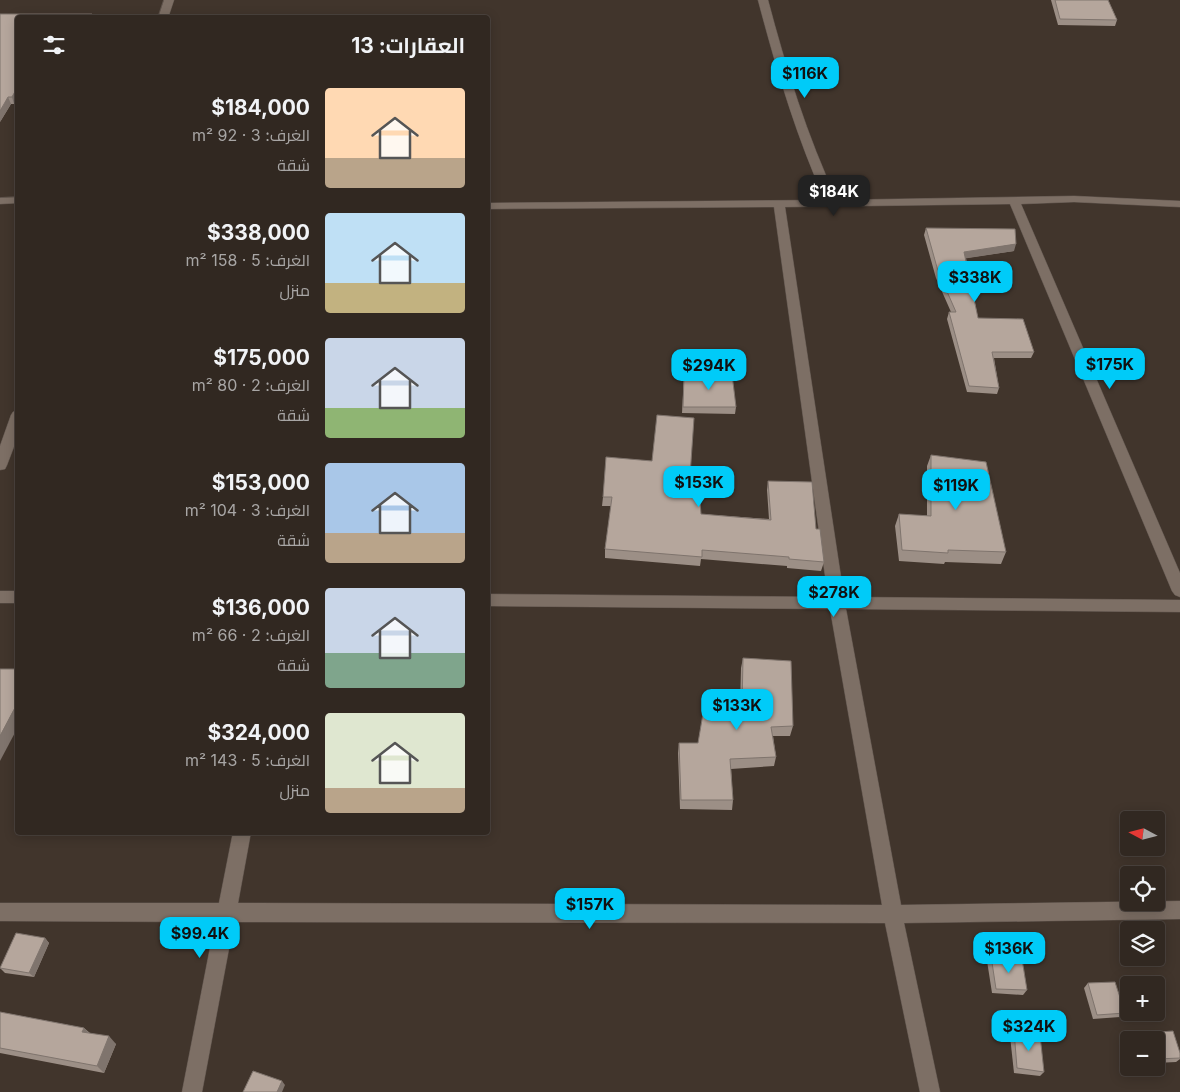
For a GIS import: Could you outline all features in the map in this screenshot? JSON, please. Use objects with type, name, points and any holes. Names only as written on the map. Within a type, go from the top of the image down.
[{"type":"street","points":[[164,15],[169,0]]},
{"type":"street","points":[[763,0],[796,114],[817,172],[833,204]]},
{"type":"street","points":[[490,206],[833,204],[1074,199],[1180,204]]},
{"type":"street","points":[[0,201],[15,200]]},
{"type":"street","points":[[1014,200],[1180,591]]},
{"type":"street","points":[[779,204],[837,602],[893,914],[930,1092]]},
{"type":"street","points":[[0,465],[15,423]]},
{"type":"street","points":[[0,597],[15,597]]},
{"type":"street","points":[[490,600],[1180,606]]},
{"type":"street","points":[[192,1092],[241,835]]},
{"type":"street","points":[[0,912],[893,914],[1180,910]]},
{"type":"building","points":[[1055,0],[1108,0],[1117,20],[1060,19]]},
{"type":"building","points":[[0,14],[92,14],[15,15],[15,92],[12,97],[8,97],[0,111]]},
{"type":"building","points":[[926,228],[1015,229],[1016,244],[964,252],[978,318],[1023,319],[1034,352],[992,352],[999,388],[969,386],[949,312],[956,312],[938,271]]},
{"type":"building","points":[[732,374],[736,407],[683,407],[684,376]]},
{"type":"building","points":[[657,415],[694,418],[690,476],[698,476],[701,514],[771,520],[768,481],[812,482],[816,529],[820,529],[824,562],[789,559],[789,557],[702,550],[702,557],[605,549],[612,497],[603,497],[606,457],[652,461]]},
{"type":"building","points":[[931,455],[986,462],[1006,552],[948,550],[948,553],[902,550],[899,514],[931,516]]},
{"type":"building","points":[[743,658],[791,661],[793,726],[771,727],[776,757],[730,759],[733,800],[681,800],[679,743],[698,743],[705,702],[742,708]]},
{"type":"building","points":[[0,669],[15,669],[15,708],[0,736]]},
{"type":"building","points":[[16,933],[45,938],[29,973],[0,968]]},
{"type":"building","points":[[991,956],[1022,959],[1027,990],[996,989]]},
{"type":"building","points":[[1115,982],[1120,998],[1120,1013],[1097,1015],[1088,983]]},
{"type":"building","points":[[0,1012],[84,1028],[82,1032],[109,1036],[97,1066],[0,1048]]},
{"type":"building","points":[[1014,1031],[1040,1035],[1044,1072],[1017,1068]]},
{"type":"building","points":[[1173,1031],[1180,1058],[1165,1059],[1165,1032]]},
{"type":"building","points":[[253,1071],[282,1081],[277,1092],[243,1092]]}]
